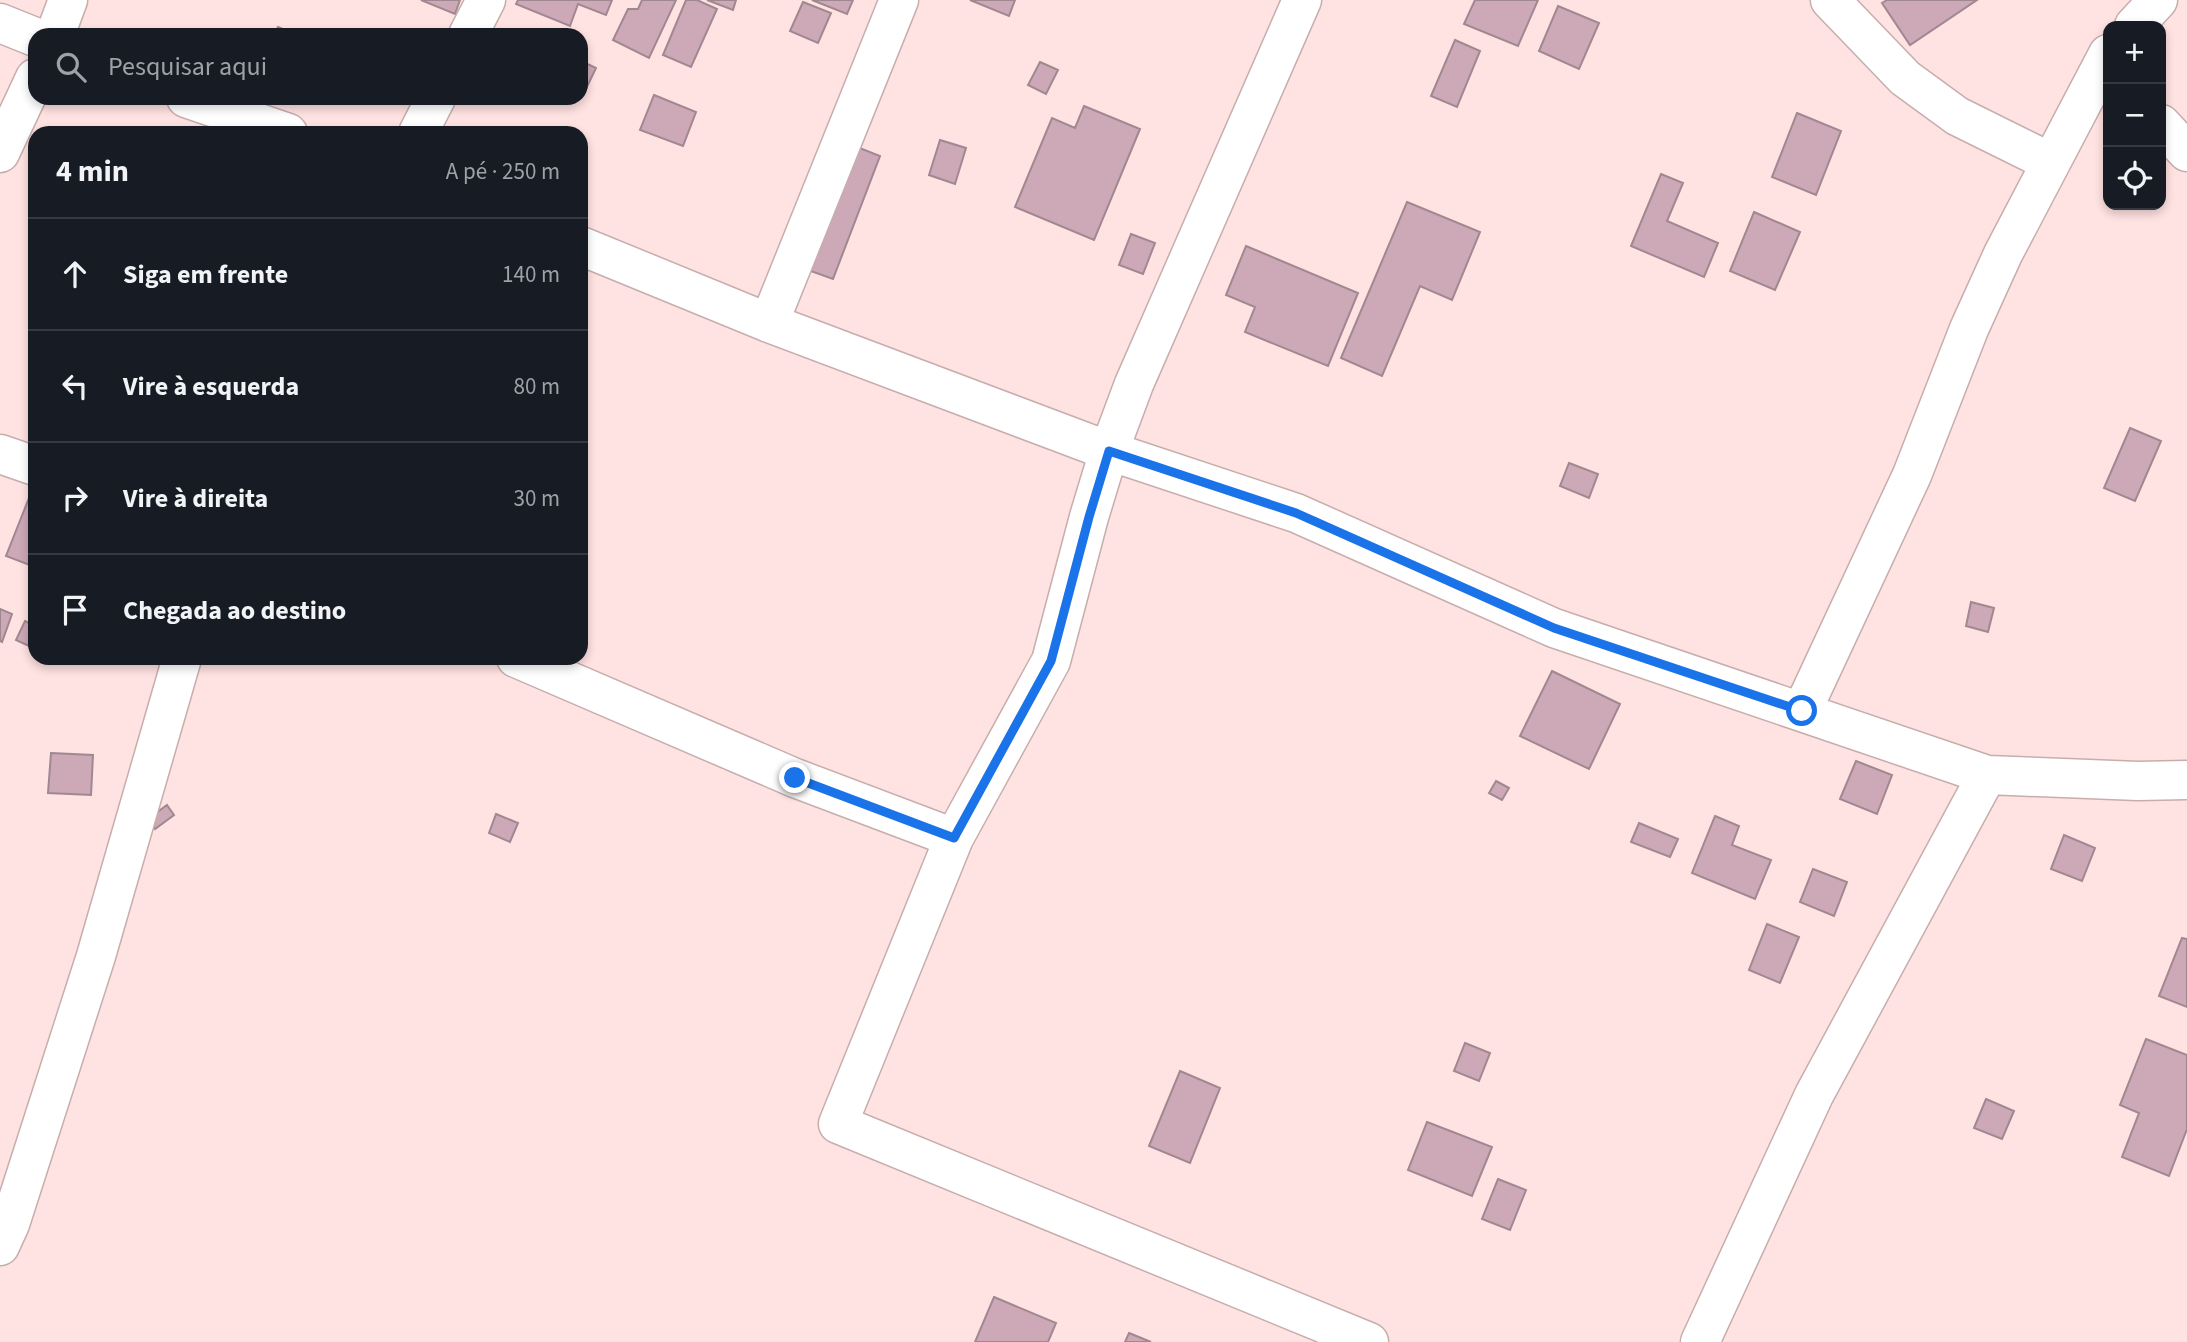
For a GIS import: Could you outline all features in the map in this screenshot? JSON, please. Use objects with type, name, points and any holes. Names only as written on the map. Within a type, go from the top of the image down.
[{"type":"street","points":[[58,28],[68,0]]},
{"type":"street","points":[[472,28],[486,0]]},
{"type":"street","points":[[769,323],[899,0]]},
{"type":"street","points":[[1302,0],[1134,384],[1109,451],[1089,517],[1051,661],[954,838],[838,1124],[1369,1342]]},
{"type":"street","points":[[1830,0],[1905,78],[1957,116],[2050,162]]},
{"type":"street","points":[[2139,21],[2158,0]]},
{"type":"street","points":[[0,23],[28,34]]},
{"type":"street","points":[[1802,711],[1912,475],[1969,329],[2003,254],[2103,65]]},
{"type":"street","points":[[0,153],[28,93]]},
{"type":"street","points":[[206,105],[268,126]]},
{"type":"street","points":[[422,126],[432,105]]},
{"type":"street","points":[[2166,129],[2187,152]]},
{"type":"street","points":[[588,249],[769,323],[1109,451],[1296,513],[1554,628],[1987,775],[2187,780]]},
{"type":"street","points":[[0,454],[28,464]]},
{"type":"street","points":[[0,1246],[10,1224],[96,956],[180,665]]},
{"type":"street","points":[[532,665],[795,778],[954,838]]},
{"type":"street","points":[[1700,1342],[1814,1095],[1987,775]]},
{"type":"building","points":[[421,0],[460,0],[455,14]]},
{"type":"building","points":[[518,0],[612,0],[606,15],[578,4],[570,26],[516,4]]},
{"type":"building","points":[[642,0],[676,0],[649,58],[613,40],[628,9],[638,9]]},
{"type":"building","points":[[686,0],[697,0],[717,9],[691,67],[663,55]]},
{"type":"building","points":[[707,0],[736,0],[733,10]]},
{"type":"building","points":[[812,0],[853,0],[847,14]]},
{"type":"building","points":[[970,0],[1015,0],[1009,16]]},
{"type":"building","points":[[1475,0],[1538,0],[1518,46],[1464,24]]},
{"type":"building","points":[[1887,0],[1977,0],[1910,45],[1882,3]]},
{"type":"building","points":[[803,2],[831,13],[818,43],[790,31]]},
{"type":"building","points":[[1558,6],[1599,23],[1579,69],[1539,51]]},
{"type":"building","points":[[1455,40],[1480,51],[1457,107],[1431,96]]},
{"type":"building","points":[[1040,62],[1058,70],[1046,94],[1028,85]]},
{"type":"building","points":[[588,64],[596,68],[588,85]]},
{"type":"building","points":[[654,95],[696,112],[683,146],[640,130]]},
{"type":"building","points":[[1084,106],[1140,129],[1094,240],[1015,207],[1052,118],[1075,128]]},
{"type":"building","points":[[1797,113],[1841,131],[1816,195],[1772,177]]},
{"type":"building","points":[[940,140],[966,148],[955,184],[929,175]]},
{"type":"building","points":[[852,145],[880,156],[833,279],[805,269]]},
{"type":"building","points":[[1661,174],[1683,183],[1667,221],[1718,243],[1704,277],[1631,246]]},
{"type":"building","points":[[1407,202],[1480,232],[1452,300],[1420,286],[1382,376],[1341,358]]},
{"type":"building","points":[[1754,212],[1800,232],[1775,290],[1730,271]]},
{"type":"building","points":[[1131,234],[1155,243],[1143,274],[1119,265]]},
{"type":"building","points":[[1246,246],[1358,293],[1328,366],[1245,332],[1255,307],[1226,295]]},
{"type":"building","points":[[2130,428],[2161,441],[2135,501],[2104,488]]},
{"type":"building","points":[[1569,463],[1598,474],[1589,498],[1560,486]]},
{"type":"building","points":[[28,501],[28,564],[6,556]]},
{"type":"building","points":[[1971,602],[1994,608],[1988,632],[1966,626]]},
{"type":"building","points":[[0,609],[12,614],[2,642],[0,641]]},
{"type":"building","points":[[25,621],[28,622],[28,646],[16,640]]},
{"type":"building","points":[[1552,671],[1620,704],[1589,769],[1520,736]]},
{"type":"building","points":[[51,753],[93,755],[91,795],[48,793]]},
{"type":"building","points":[[1856,761],[1892,775],[1877,814],[1840,799]]},
{"type":"building","points":[[1496,781],[1509,788],[1502,800],[1489,793]]},
{"type":"building","points":[[167,805],[174,815],[155,829],[148,819]]},
{"type":"building","points":[[496,814],[518,823],[510,842],[489,833]]},
{"type":"building","points":[[1715,816],[1739,826],[1732,845],[1771,860],[1755,899],[1692,873]]},
{"type":"building","points":[[1639,823],[1678,839],[1670,857],[1631,842]]},
{"type":"building","points":[[2064,835],[2095,848],[2082,881],[2051,869]]},
{"type":"building","points":[[1813,869],[1847,882],[1834,916],[1800,902]]},
{"type":"building","points":[[1767,924],[1799,937],[1780,983],[1749,970]]},
{"type":"building","points":[[2182,938],[2187,939],[2187,1007],[2159,996]]},
{"type":"building","points":[[2146,1039],[2187,1055],[2187,1129],[2169,1176],[2122,1157],[2139,1113],[2120,1105]]},
{"type":"building","points":[[1465,1043],[1490,1053],[1479,1081],[1454,1071]]},
{"type":"building","points":[[1180,1071],[1220,1088],[1190,1163],[1149,1146]]},
{"type":"building","points":[[1986,1099],[2014,1111],[2002,1139],[1974,1128]]},
{"type":"building","points":[[1427,1122],[1492,1147],[1472,1196],[1408,1170]]},
{"type":"building","points":[[1498,1179],[1526,1190],[1510,1230],[1482,1219]]},
{"type":"building","points":[[994,1297],[1056,1323],[1048,1342],[975,1342]]},
{"type":"building","points":[[1129,1333],[1151,1342],[1125,1342]]},
{"type":"route","points":[[795,778],[954,838],[1051,661],[1109,451],[1296,513],[1554,628],[1802,711]]}]
